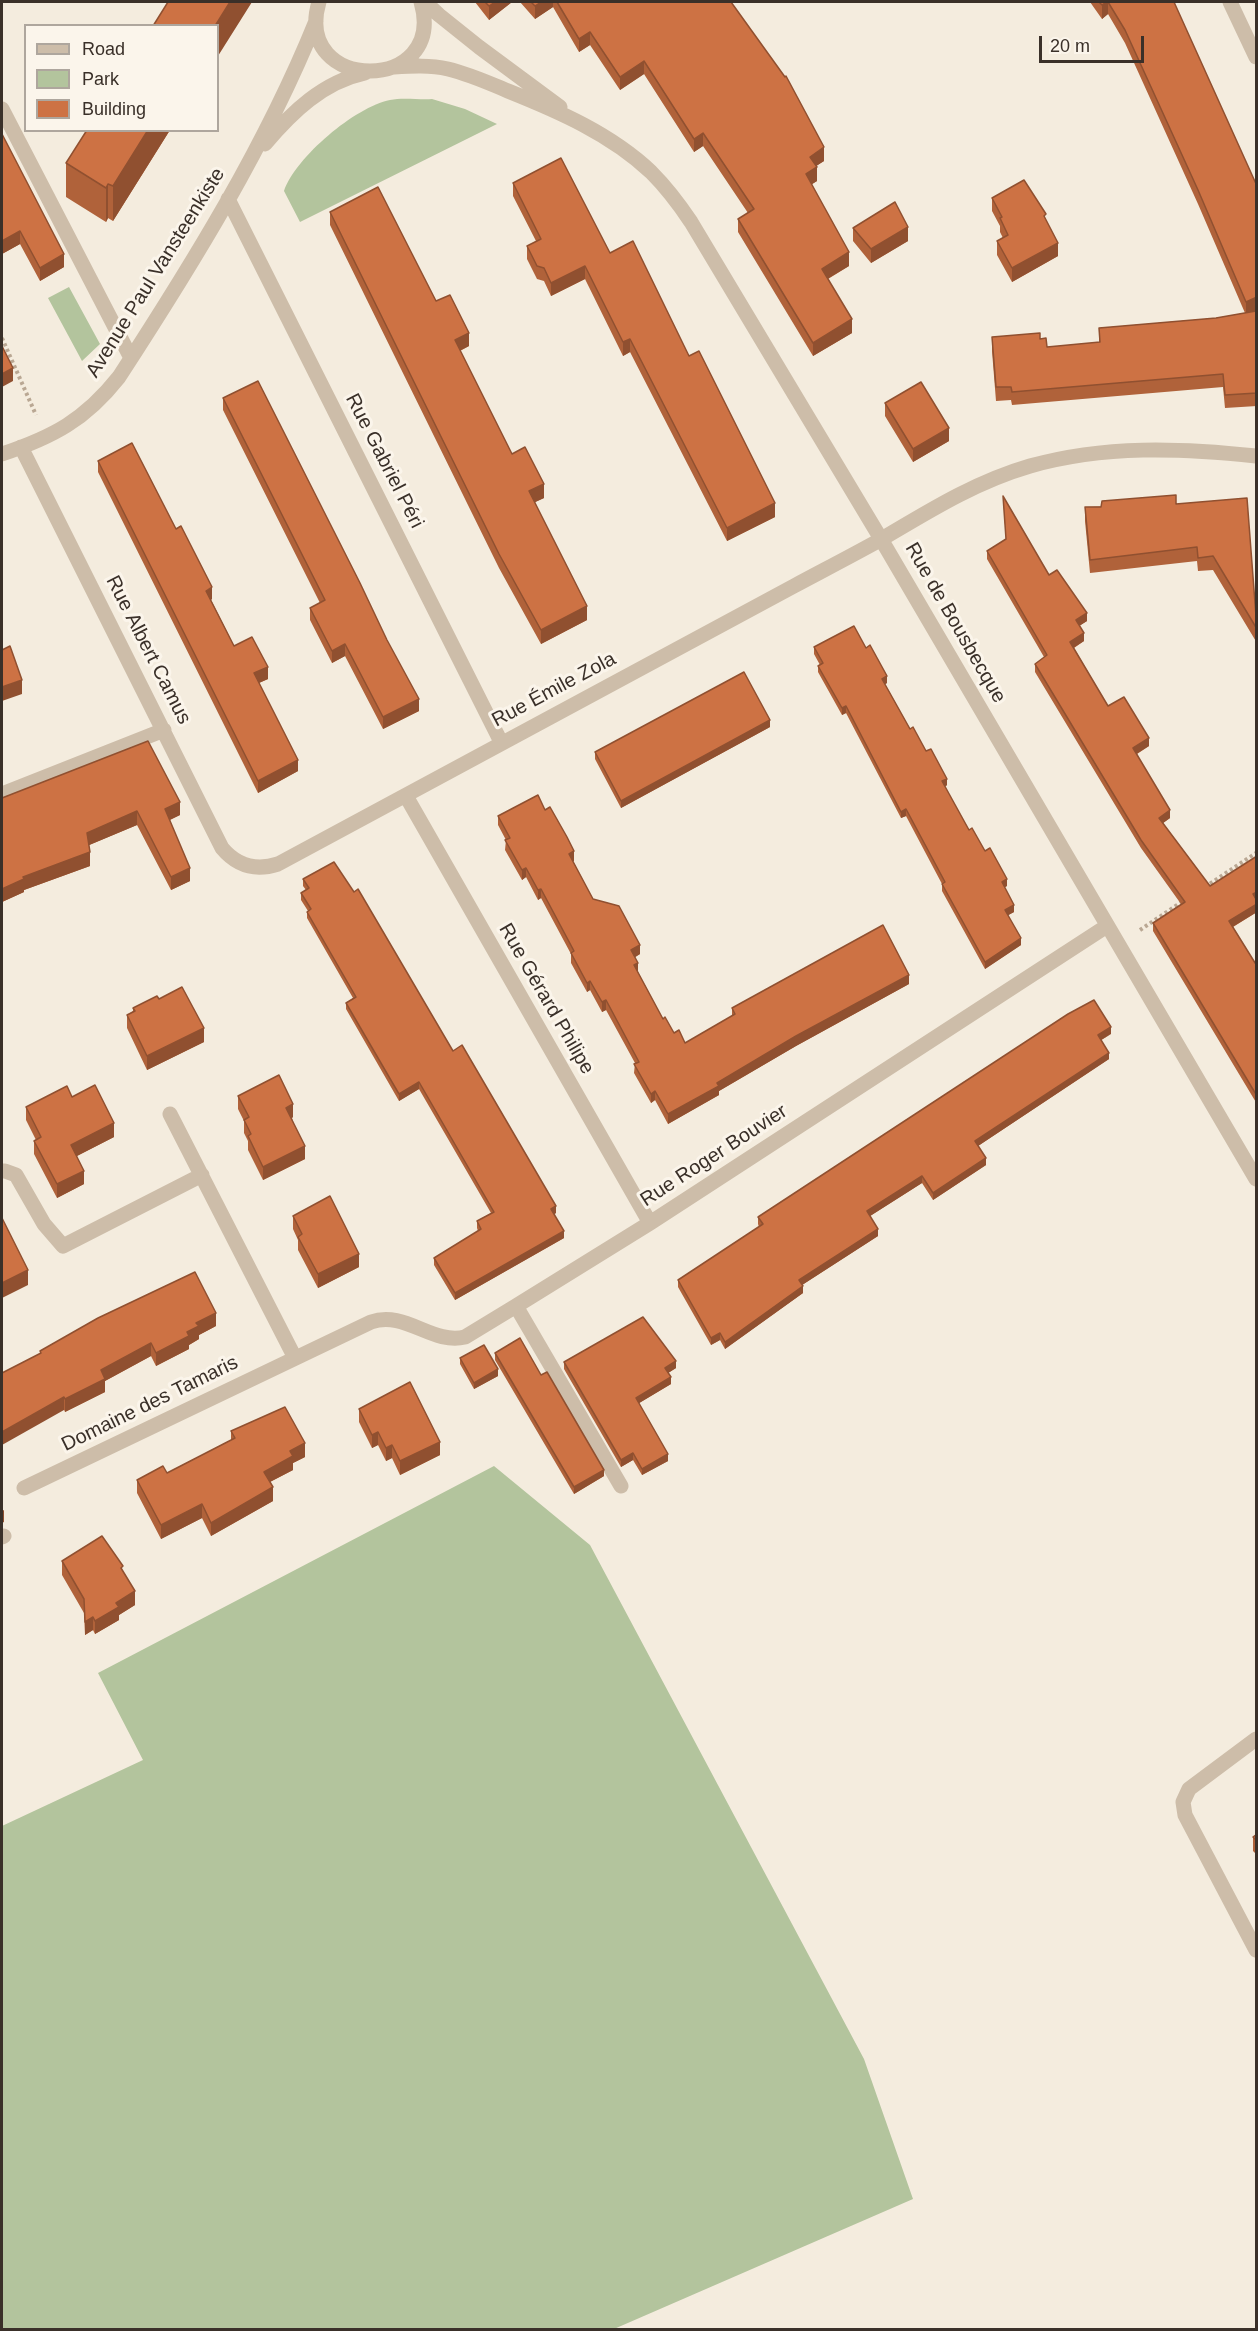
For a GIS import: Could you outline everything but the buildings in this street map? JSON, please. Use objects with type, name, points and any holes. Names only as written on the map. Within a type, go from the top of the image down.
[{"type":"street","name":"Avenue Paul Vansteenkiste","points":[[2,454],[46,438],[70,425],[104,396],[131,358],[250,163],[291,80],[316,21],[319,2]]},
{"type":"street","points":[[394,67],[408,56],[418,42],[424,16],[423,2]]},
{"type":"street","name":"Rue de Bousbecque","points":[[423,2],[579,122],[618,146],[650,171],[692,222],[1257,1179]]},
{"type":"street","points":[[1230,2],[1257,57]]},
{"type":"street","points":[[316,21],[320,38],[329,53],[343,65],[368,72]]},
{"type":"street","name":"Rue de Bousbecque","points":[[394,67],[421,65],[447,69],[490,83],[579,122]]},
{"type":"street","name":"Avenue Paul Vansteenkiste","points":[[250,163],[292,114],[314,96],[349,76],[394,67]]},
{"type":"street","points":[[2,110],[131,358]]},
{"type":"street","name":"Rue Gabriel Péri","points":[[228,199],[501,742]]},
{"type":"street","name":"Rue Albert Camus","points":[[21,447],[222,848],[244,865]]},
{"type":"street","name":"Rue Émile Zola","points":[[244,865],[260,868],[278,864],[881,539],[974,486],[1018,470],[1059,459],[1108,452],[1150,449],[1257,456]]},
{"type":"street","points":[[2,794],[164,730]]},
{"type":"street","name":"Rue Gérard Philipe","points":[[406,796],[650,1222]]},
{"type":"street","name":"Rue Roger Bouvier","points":[[516,1306],[650,1222],[1107,926]]},
{"type":"street","points":[[170,1114],[295,1358]]},
{"type":"street","points":[[2,1172],[16,1175],[44,1224],[63,1246],[202,1175]]},
{"type":"street","points":[[516,1306],[621,1486]]},
{"type":"street","name":"Domaine des Tamaris","points":[[24,1488],[380,1319],[397,1320],[443,1338],[457,1339],[465,1337],[516,1306]]},
{"type":"street","points":[[1257,1739],[1189,1789],[1183,1802],[1185,1815],[1257,1950]]},
{"type":"path","points":[[2,338],[46,438]]},
{"type":"path","points":[[1197,892],[1257,852]]},
{"type":"path","points":[[1119,944],[1188,898]]},
{"type":"green space","points":[[432,99],[465,109],[497,124],[300,222],[284,191],[301,163],[328,135],[360,112],[390,100]]},
{"type":"green space","points":[[69,287],[100,344],[82,361],[48,298]]},
{"type":"green space","points":[[494,1466],[590,1545],[864,2059],[913,2199],[614,2329],[2,2329],[2,1826],[143,1760],[98,1673]]}]
